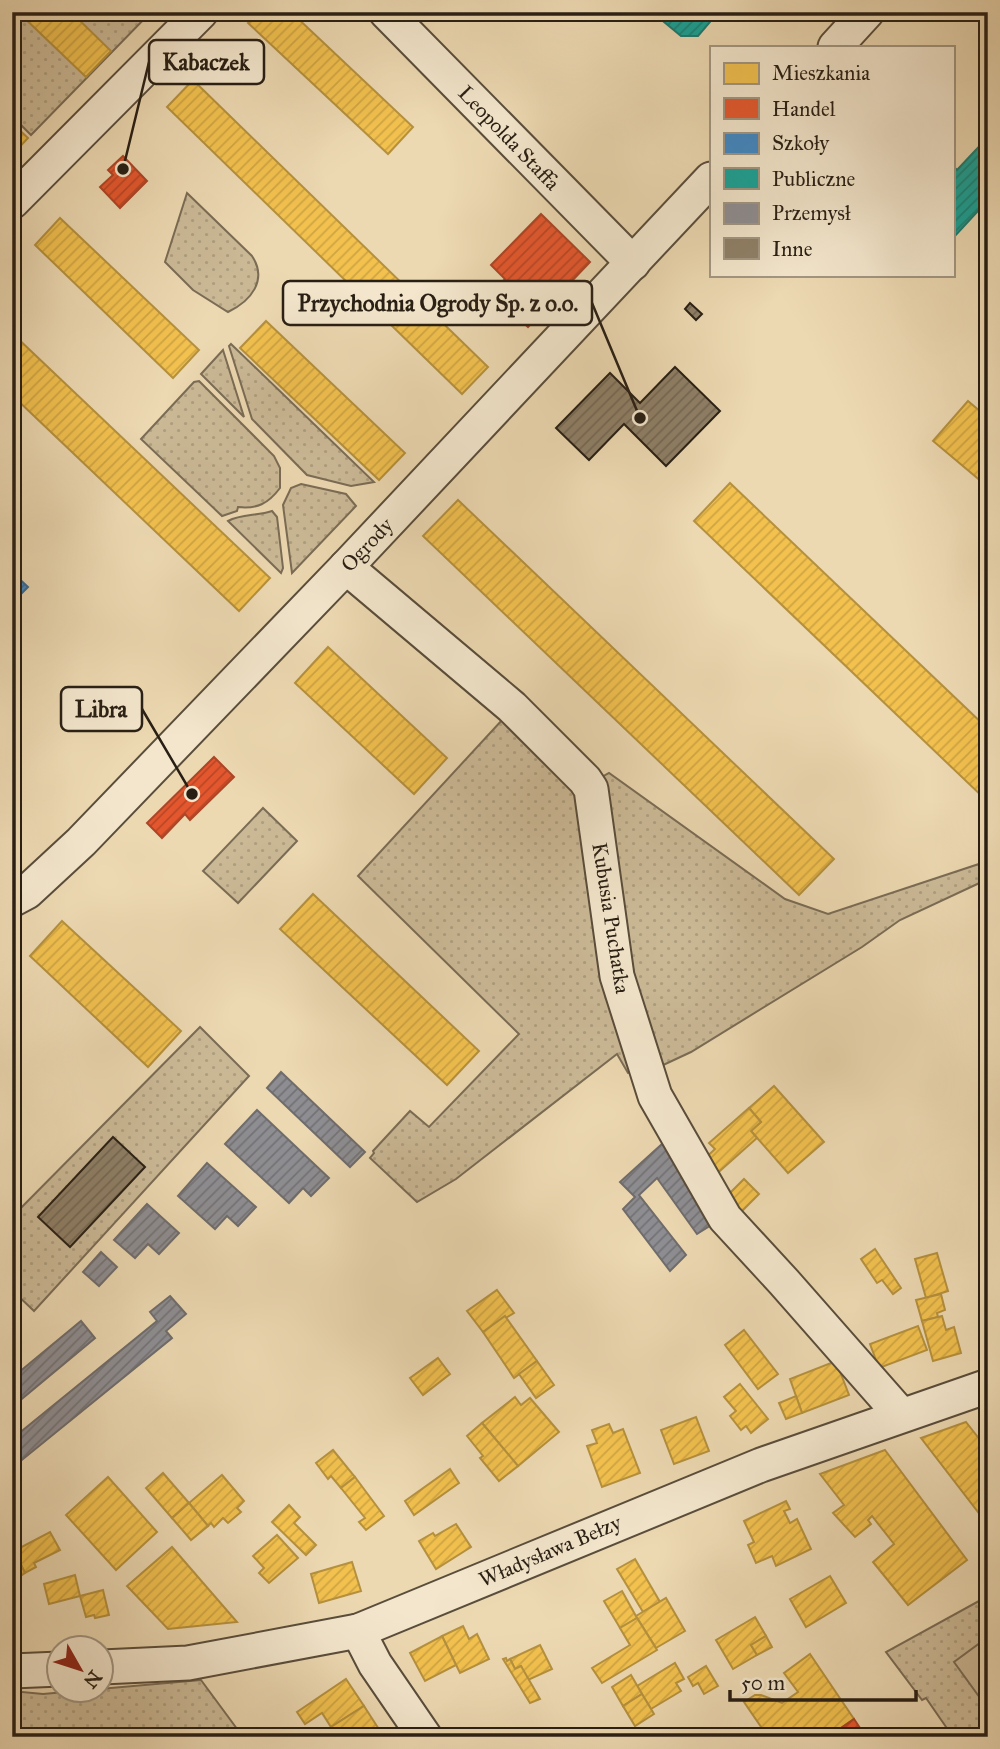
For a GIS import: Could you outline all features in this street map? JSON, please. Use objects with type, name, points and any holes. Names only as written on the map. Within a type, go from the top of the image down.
[{"type":"street","points":[[12,202],[201,12]]},
{"type":"street","name":"Leopolda Staffa","points":[[386,12],[633,263]]},
{"type":"street","points":[[836,46],[867,12]]},
{"type":"street","name":"Ogrody","points":[[12,900],[27,892],[56,868],[346,567],[710,180]]},
{"type":"street","name":"Kubusia Puchatka","points":[[346,567],[512,707],[591,789],[617,976],[655,1096],[725,1218],[901,1415]]},
{"type":"street","name":"Władysława Bełzy","points":[[116,1666],[188,1663],[358,1631],[761,1465],[988,1386]]},
{"type":"street","points":[[358,1631],[375,1664],[425,1737]]},
{"type":"street","points":[[12,1671],[46,1670]]},
{"type":"shaded area","points":[[12,12],[151,12],[31,135],[12,116]]},
{"type":"shaded area","points":[[187,193],[252,256],[257,265],[258,281],[255,289],[244,302],[228,312],[193,290],[165,262]]},
{"type":"shaded area","points":[[231,344],[374,482],[351,486],[307,475],[252,419],[229,346]]},
{"type":"shaded area","points":[[223,350],[244,417],[201,374]]},
{"type":"shaded area","points":[[199,381],[274,456],[280,468],[280,488],[262,504],[238,507],[237,511],[222,516],[141,439],[194,382]]},
{"type":"shaded area","points":[[301,484],[346,494],[356,506],[292,573],[283,505],[291,488]]},
{"type":"shaded area","points":[[272,511],[277,517],[283,568],[281,573],[228,521]]},
{"type":"shaded area","points":[[503,719],[577,791],[609,773],[785,899],[828,914],[988,861],[988,879],[900,920],[862,947],[691,1052],[659,1067],[628,1073],[617,1054],[456,1179],[417,1202],[370,1158],[373,1151],[410,1111],[429,1127],[519,1034],[358,876]]},
{"type":"shaded area","points":[[263,808],[297,841],[238,903],[203,871]]},
{"type":"shaded area","points":[[200,1027],[249,1076],[34,1311],[12,1290],[12,1217]]},
{"type":"shaded area","points":[[988,1596],[988,1737],[953,1737],[926,1698],[922,1700],[886,1652]]},
{"type":"shaded area","points":[[988,1637],[988,1709],[954,1662]]},
{"type":"shaded area","points":[[201,1680],[243,1737],[12,1737],[12,1691],[46,1694],[46,1704],[116,1704],[116,1688]]},
{"type":"building: Mieszkania","points":[[18,12],[71,12],[111,51],[86,77]]},
{"type":"building: Mieszkania","points":[[258,12],[291,12],[413,127],[388,154],[248,23]]},
{"type":"building: Mieszkania","points":[[193,80],[488,367],[462,394],[167,107]]},
{"type":"building: Mieszkania","points":[[12,123],[28,138],[12,155]]},
{"type":"building: Mieszkania","points":[[60,218],[199,350],[173,378],[35,245]]},
{"type":"building: Mieszkania","points":[[266,321],[405,453],[379,480],[240,348]]},
{"type":"building: Mieszkania","points":[[12,333],[270,578],[239,611],[12,395]]},
{"type":"building: Mieszkania","points":[[968,401],[988,418],[988,487],[933,441]]},
{"type":"building: Mieszkania","points":[[730,483],[988,729],[988,802],[694,521]]},
{"type":"building: Mieszkania","points":[[458,500],[834,859],[799,895],[423,536]]},
{"type":"building: Mieszkania","points":[[328,647],[447,758],[414,794],[295,683]]},
{"type":"building: Mieszkania","points":[[313,894],[479,1051],[447,1085],[280,929]]},
{"type":"building: Mieszkania","points":[[62,921],[181,1031],[148,1067],[30,956]]},
{"type":"building: Mieszkania","points":[[774,1086],[824,1142],[788,1173],[751,1131],[761,1122],[749,1108]]},
{"type":"building: Mieszkania","points":[[749,1108],[761,1122],[751,1131],[757,1138],[713,1177],[700,1163],[715,1149],[709,1143]]},
{"type":"building: Mieszkania","points":[[744,1179],[759,1194],[738,1215],[727,1196]]},
{"type":"building: Mieszkania","points":[[875,1249],[901,1288],[893,1294],[882,1280],[877,1283],[861,1259]]},
{"type":"building: Mieszkania","points":[[937,1253],[948,1291],[926,1298],[915,1259]]},
{"type":"building: Mieszkania","points":[[497,1290],[514,1313],[483,1332],[467,1311]]},
{"type":"building: Mieszkania","points":[[941,1294],[945,1310],[937,1313],[938,1317],[922,1321],[916,1300]]},
{"type":"building: Mieszkania","points":[[505,1316],[537,1361],[514,1378],[483,1332]]},
{"type":"building: Mieszkania","points":[[942,1316],[946,1330],[954,1327],[961,1353],[933,1361],[922,1321]]},
{"type":"building: Mieszkania","points":[[918,1326],[927,1350],[879,1368],[870,1344]]},
{"type":"building: Mieszkania","points":[[744,1330],[778,1374],[758,1389],[725,1345]]},
{"type":"building: Mieszkania","points":[[438,1358],[450,1374],[423,1395],[410,1378]]},
{"type":"building: Mieszkania","points":[[537,1361],[554,1385],[536,1398],[519,1374]]},
{"type":"building: Mieszkania","points":[[836,1361],[849,1395],[802,1413],[790,1379]]},
{"type":"building: Mieszkania","points":[[740,1384],[768,1419],[751,1433],[746,1426],[741,1430],[730,1416],[736,1411],[724,1397]]},
{"type":"building: Mieszkania","points":[[796,1396],[802,1413],[786,1419],[779,1403]]},
{"type":"building: Mieszkania","points":[[515,1397],[521,1405],[530,1398],[559,1432],[518,1466],[482,1423]]},
{"type":"building: Mieszkania","points":[[696,1417],[709,1451],[674,1464],[661,1430]]},
{"type":"building: Mieszkania","points":[[966,1422],[988,1450],[988,1525],[921,1438]]},
{"type":"building: Mieszkania","points":[[482,1423],[518,1466],[499,1481],[480,1458],[483,1456],[467,1436]]},
{"type":"building: Mieszkania","points":[[609,1424],[613,1433],[623,1429],[640,1473],[602,1487],[587,1446],[597,1443],[592,1430]]},
{"type":"building: Mieszkania","points":[[333,1450],[355,1477],[341,1488],[331,1476],[328,1479],[316,1463]]},
{"type":"building: Mieszkania","points":[[885,1450],[967,1560],[908,1605],[873,1562],[894,1544],[872,1516],[868,1520],[871,1524],[855,1537],[833,1513],[844,1505],[820,1474]]},
{"type":"building: Mieszkania","points":[[450,1469],[459,1483],[414,1515],[405,1501]]},
{"type":"building: Mieszkania","points":[[163,1473],[189,1503],[172,1518],[146,1488]]},
{"type":"building: Mieszkania","points":[[222,1475],[244,1501],[237,1508],[241,1512],[228,1523],[223,1518],[214,1527],[211,1523],[208,1526],[189,1503]]},
{"type":"building: Mieszkania","points":[[108,1477],[157,1532],[116,1570],[66,1515]]},
{"type":"building: Mieszkania","points":[[355,1477],[384,1516],[366,1530],[359,1522],[365,1518],[341,1488]]},
{"type":"building: Mieszkania","points":[[786,1501],[790,1509],[784,1511],[790,1523],[797,1519],[811,1549],[776,1566],[772,1556],[756,1563],[748,1545],[754,1542],[744,1521]]},
{"type":"building: Mieszkania","points":[[189,1503],[208,1526],[191,1540],[172,1518]]},
{"type":"building: Mieszkania","points":[[289,1505],[300,1517],[294,1523],[316,1545],[306,1555],[272,1522]]},
{"type":"building: Mieszkania","points":[[456,1524],[471,1547],[436,1569],[419,1541],[433,1533],[435,1536]]},
{"type":"building: Mieszkania","points":[[50,1532],[60,1550],[34,1563],[36,1567],[25,1573],[14,1551]]},
{"type":"building: Mieszkania","points":[[277,1535],[298,1558],[269,1583],[259,1573],[264,1568],[253,1556]]},
{"type":"building: Mieszkania","points":[[172,1547],[237,1622],[168,1629],[127,1586]]},
{"type":"building: Mieszkania","points":[[14,1551],[25,1573],[12,1582],[12,1552]]},
{"type":"building: Mieszkania","points":[[635,1559],[660,1602],[643,1612],[617,1569]]},
{"type":"building: Mieszkania","points":[[352,1562],[361,1591],[319,1603],[311,1574]]},
{"type":"building: Mieszkania","points":[[75,1575],[80,1596],[49,1604],[44,1584]]},
{"type":"building: Mieszkania","points":[[830,1576],[846,1603],[806,1627],[790,1599]]},
{"type":"building: Mieszkania","points":[[103,1590],[109,1615],[86,1617],[80,1596]]},
{"type":"building: Mieszkania","points":[[622,1591],[637,1618],[620,1628],[604,1601]]},
{"type":"building: Mieszkania","points":[[666,1598],[685,1631],[656,1648],[636,1616]]},
{"type":"building: Mieszkania","points":[[755,1617],[766,1636],[751,1645],[757,1655],[733,1669],[716,1640]]},
{"type":"building: Mieszkania","points":[[637,1618],[657,1650],[602,1683],[592,1668],[630,1645],[620,1628]]},
{"type":"building: Mieszkania","points":[[463,1626],[469,1639],[477,1634],[489,1659],[460,1673],[442,1636]]},
{"type":"building: Mieszkania","points":[[442,1636],[456,1665],[425,1681],[410,1653]]},
{"type":"building: Mieszkania","points":[[766,1636],[772,1647],[757,1655],[751,1645]]},
{"type":"building: Mieszkania","points":[[540,1645],[552,1669],[528,1680],[521,1666],[515,1669],[510,1659]]},
{"type":"building: Mieszkania","points":[[810,1654],[854,1719],[828,1737],[768,1737],[744,1702],[755,1695],[761,1695],[782,1703],[798,1692],[784,1673]]},
{"type":"building: Mieszkania","points":[[506,1658],[507,1661],[510,1659],[515,1669],[521,1666],[540,1699],[530,1703],[503,1659]]},
{"type":"building: Mieszkania","points":[[675,1663],[684,1679],[676,1683],[681,1691],[651,1709],[637,1686]]},
{"type":"building: Mieszkania","points":[[706,1666],[718,1686],[704,1694],[698,1683],[693,1686],[688,1677]]},
{"type":"building: Mieszkania","points":[[631,1675],[642,1694],[623,1706],[612,1687]]},
{"type":"building: Mieszkania","points":[[346,1679],[364,1706],[331,1727],[322,1713],[305,1724],[297,1712]]},
{"type":"building: Mieszkania","points":[[642,1694],[654,1714],[635,1726],[623,1706]]},
{"type":"building: Mieszkania","points":[[364,1706],[382,1734],[378,1737],[338,1737],[331,1727]]},
{"type":"building: Handel","points":[[123,156],[147,181],[120,208],[100,187],[113,175],[108,170]]},
{"type":"building: Handel","points":[[541,214],[590,262],[528,327],[492,292],[505,279],[491,265]]},
{"type":"building: Handel","points":[[214,757],[234,777],[190,820],[185,814],[162,838],[147,823]]},
{"type":"building: Handel","points":[[854,1719],[866,1737],[828,1737]]},
{"type":"building: Szkoły","points":[[12,572],[28,587],[12,603]]},
{"type":"building: Publiczne","points":[[652,12],[710,12],[710,22],[698,36],[681,36]]},
{"type":"building: Publiczne","points":[[988,137],[988,183],[986,181],[980,187],[988,195],[988,200],[955,236],[954,167],[957,170]]},
{"type":"building: Przemysł","points":[[281,1072],[365,1152],[350,1167],[267,1088]]},
{"type":"building: Przemysł","points":[[257,1110],[329,1178],[311,1196],[303,1188],[289,1203],[225,1144]]},
{"type":"building: Przemysł","points":[[663,1143],[713,1224],[697,1234],[657,1178],[639,1195],[686,1255],[670,1271],[623,1209],[635,1197],[620,1182]]},
{"type":"building: Przemysł","points":[[207,1163],[256,1207],[238,1226],[227,1216],[215,1229],[178,1196]]},
{"type":"building: Przemysł","points":[[147,1204],[179,1233],[159,1254],[148,1244],[135,1258],[114,1240]]},
{"type":"building: Przemysł","points":[[101,1252],[117,1267],[99,1286],[83,1272]]},
{"type":"building: Przemysł","points":[[170,1296],[186,1314],[166,1331],[172,1338],[12,1468],[12,1439],[157,1321],[150,1312]]},
{"type":"building: Przemysł","points":[[81,1321],[95,1338],[12,1407],[12,1378]]},
{"type":"building: Inne","points":[[690,303],[702,314],[696,320],[685,309]]},
{"type":"building: Inne","points":[[675,367],[720,411],[666,466],[624,424],[589,460],[556,428],[610,373],[640,403]]},
{"type":"building: Inne","points":[[113,1137],[145,1167],[70,1247],[38,1217]]},
{"type":"place","name":"Kabaczek","points":[[123,169]]},
{"type":"place","name":"Przychodnia Ogrody Sp. z o.o.","points":[[640,418]]},
{"type":"place","name":"Libra","points":[[192,794]]}]
